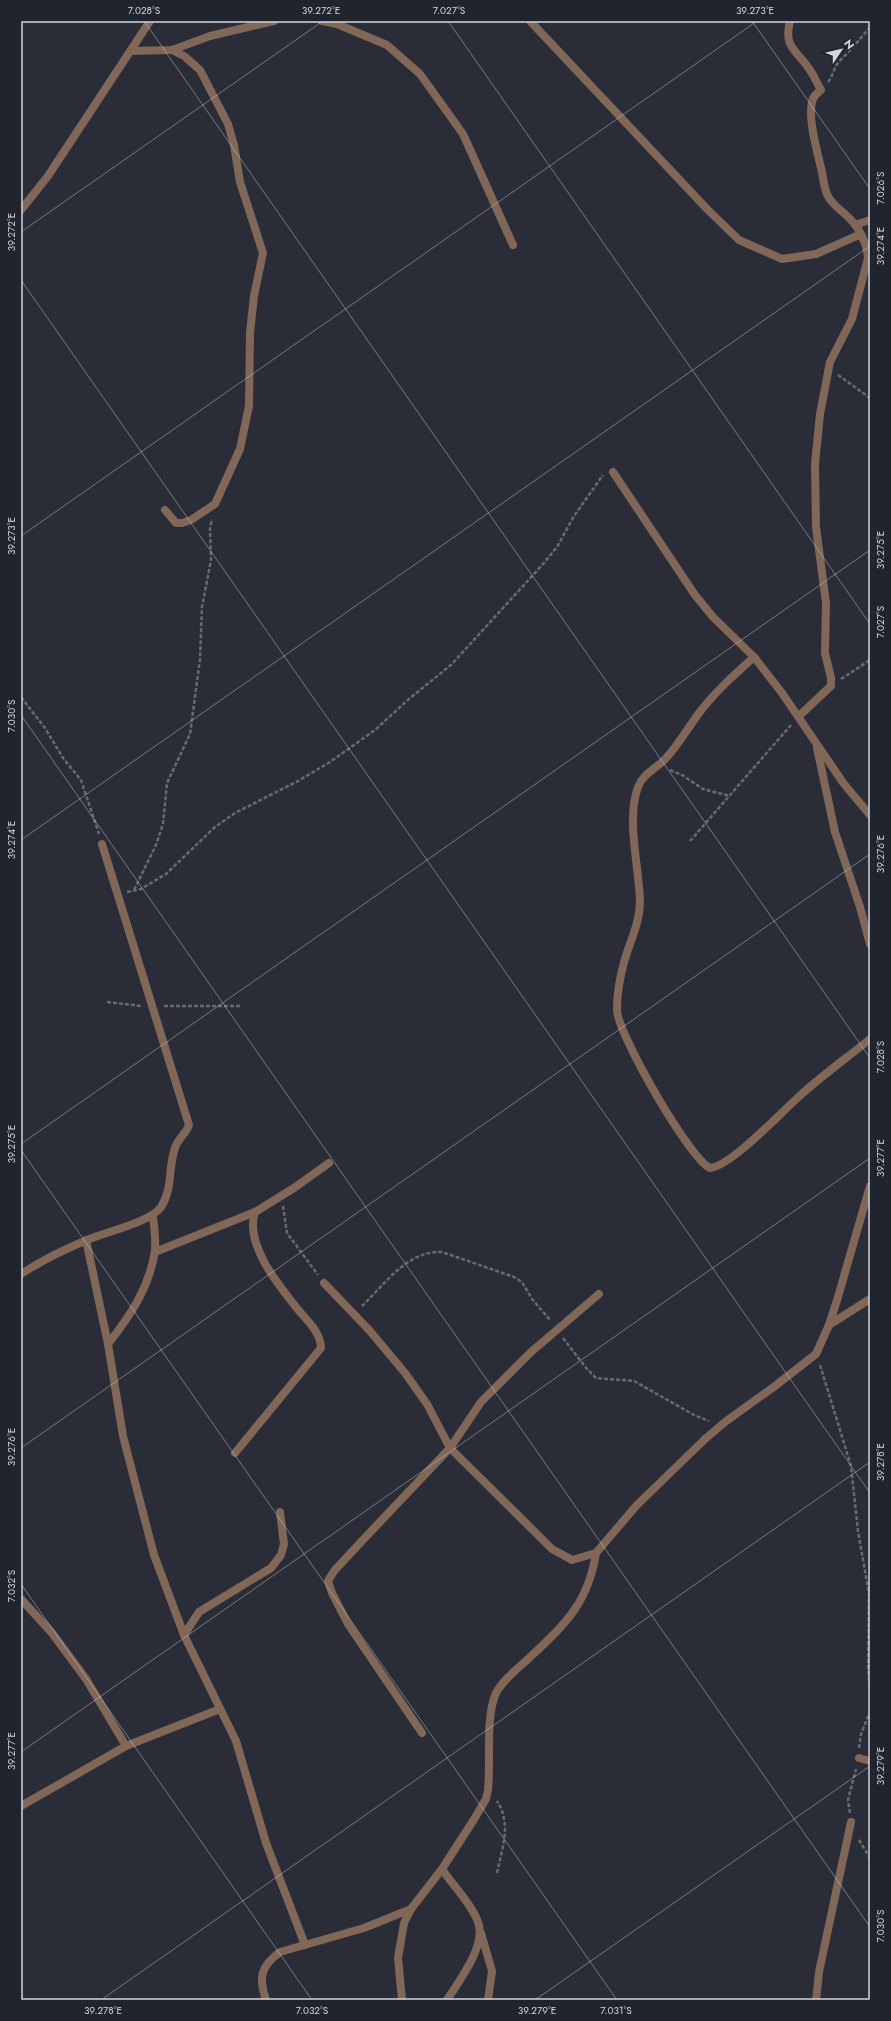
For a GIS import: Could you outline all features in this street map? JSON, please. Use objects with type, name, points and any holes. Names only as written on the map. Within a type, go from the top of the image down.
[{"type":"street","points":[[21,210],[48,176],[132,51],[150,21]]},
{"type":"street","points":[[132,51],[172,50],[210,36],[274,21]]},
{"type":"street","points":[[322,21],[337,24],[387,45],[420,74],[463,134],[513,245]]},
{"type":"street","points":[[530,21],[697,199],[740,240],[782,259],[816,254],[861,234]]},
{"type":"street","points":[[790,21],[788,42],[810,70],[821,90],[815,95],[812,102],[815,149],[822,169],[824,187],[828,197],[855,225],[868,250],[864,278],[852,319],[832,357],[829,369],[820,414],[815,464],[816,528],[826,603],[825,653],[831,678],[831,686],[799,716]]},
{"type":"street","points":[[165,510],[176,523],[182,523],[191,520],[215,504],[236,462],[249,406],[250,332],[254,296],[263,253],[240,182],[234,145],[228,124],[200,70],[184,56],[172,50]]},
{"type":"street","points":[[855,225],[870,220]]},
{"type":"street","points":[[613,472],[651,532],[702,605],[754,657],[799,716],[844,784],[870,815]]},
{"type":"street","points":[[754,657],[723,684],[699,713],[680,742],[658,766],[643,777],[636,791],[633,832],[638,877],[639,912],[638,922],[624,962],[620,981],[617,1016],[639,1063],[687,1146],[704,1166],[712,1168],[720,1166],[754,1140],[777,1115],[870,1039]]},
{"type":"street","points":[[816,743],[835,832],[860,907],[870,944]]},
{"type":"street","points":[[21,1274],[86,1240],[153,1216],[165,1201],[169,1190],[174,1149],[178,1139],[187,1130],[189,1125],[154,1006],[102,844]]},
{"type":"street","points":[[155,1252],[255,1212],[282,1196],[329,1163]]},
{"type":"street","points":[[324,1283],[354,1313],[405,1372],[427,1404],[450,1448],[552,1549],[572,1560],[581,1559],[596,1553],[636,1506],[725,1422],[775,1386],[816,1353],[829,1325],[870,1186]]},
{"type":"street","points":[[235,1453],[321,1348],[316,1332],[262,1258],[255,1242],[251,1222],[255,1212]]},
{"type":"street","points":[[108,1344],[136,1306],[143,1291],[155,1252],[153,1216]]},
{"type":"street","points":[[86,1240],[108,1344],[123,1436],[154,1555],[184,1635],[236,1742],[266,1843],[305,1945]]},
{"type":"street","points":[[422,1733],[348,1624],[332,1593],[328,1580],[334,1571],[450,1448],[481,1402],[532,1352],[599,1294]]},
{"type":"street","points":[[829,1325],[870,1299]]},
{"type":"street","points":[[184,1635],[199,1612],[271,1568],[281,1555],[284,1544],[280,1512]]},
{"type":"street","points":[[402,2000],[398,1968],[399,1948],[404,1923],[411,1909],[442,1869],[486,1799],[488,1790],[490,1716],[496,1695],[513,1673],[573,1613],[587,1588],[593,1571],[596,1553]]},
{"type":"street","points":[[21,1599],[52,1633],[86,1679],[126,1746]]},
{"type":"street","points":[[21,1806],[126,1746],[220,1709]]},
{"type":"street","points":[[859,1758],[870,1761]]},
{"type":"street","points":[[816,2000],[819,1972],[851,1822]]},
{"type":"street","points":[[442,1869],[475,1915],[492,1972],[488,2000]]},
{"type":"street","points":[[266,2000],[261,1978],[264,1967],[269,1960],[280,1952],[364,1928],[411,1909]]},
{"type":"street","points":[[447,2000],[477,1948],[480,1930]]},
{"type":"path","points":[[821,90],[834,75],[837,64],[852,50],[870,27]]},
{"type":"path","points":[[829,369],[870,398]]},
{"type":"path","points":[[119,894],[134,891],[154,882],[166,874],[215,827],[235,813],[311,773],[375,730],[410,698],[451,665],[544,563],[557,547],[574,516],[603,476],[613,472]]},
{"type":"path","points":[[134,891],[148,865],[156,845],[162,824],[167,783],[190,734],[200,659],[202,607],[211,560],[210,529],[215,504]]},
{"type":"path","points":[[831,686],[870,660]]},
{"type":"path","points":[[21,697],[45,728],[63,758],[81,780],[102,844]]},
{"type":"path","points":[[690,842],[771,746],[799,716]]},
{"type":"path","points":[[658,766],[682,775],[703,789],[730,796]]},
{"type":"path","points":[[107,1002],[154,1006],[240,1006]]},
{"type":"path","points":[[282,1196],[287,1233],[324,1283]]},
{"type":"path","points":[[354,1313],[407,1262],[431,1251],[442,1252],[514,1277],[522,1282],[532,1299],[587,1369],[596,1378],[634,1381],[694,1415],[714,1422],[725,1422]]},
{"type":"path","points":[[816,1353],[848,1453],[858,1531],[870,1594],[868,1669],[870,1689]]},
{"type":"path","points":[[870,1712],[861,1734],[859,1758],[848,1800],[851,1822],[870,1858]]},
{"type":"path","points":[[488,1790],[502,1809],[506,1828],[497,1873]]}]
